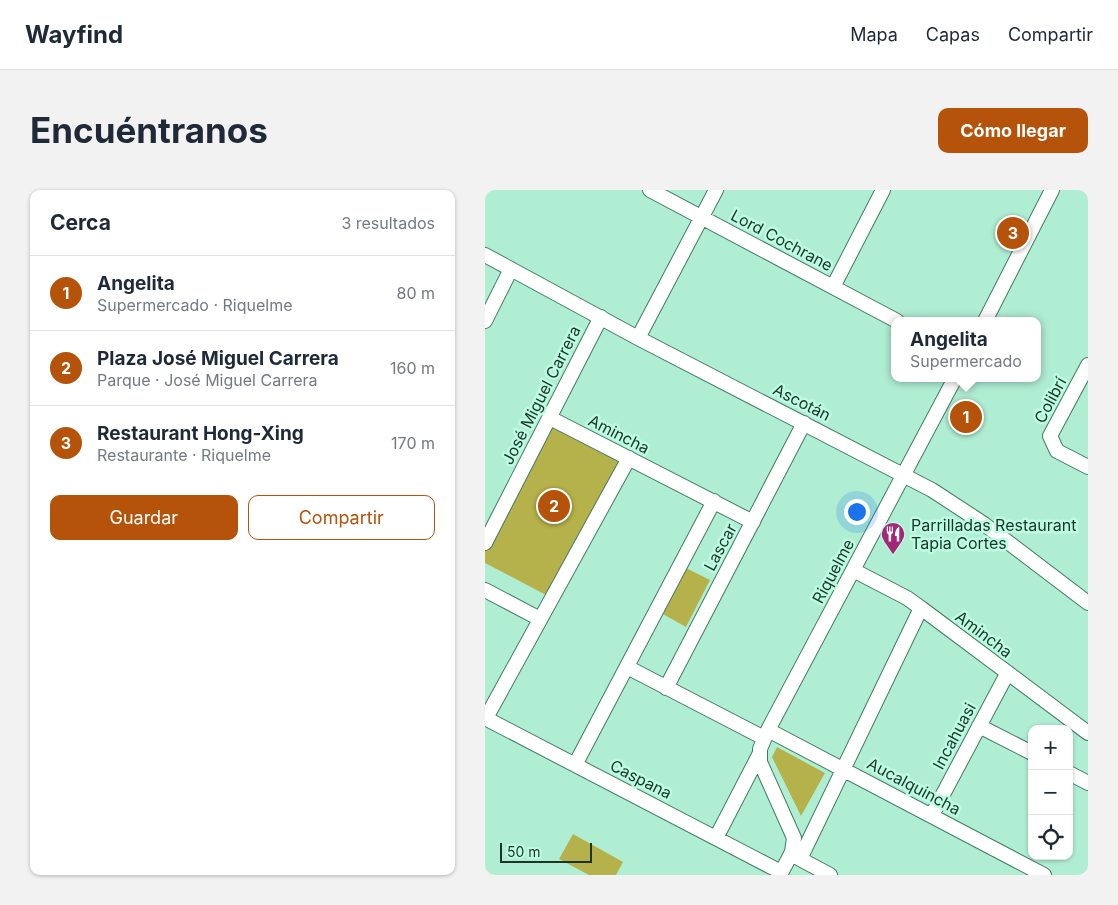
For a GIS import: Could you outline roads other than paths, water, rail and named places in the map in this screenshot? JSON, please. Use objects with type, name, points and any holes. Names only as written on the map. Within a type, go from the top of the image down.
[{"type":"street","name":"Lord Cochrane","points":[[650,190],[891,318]]},
{"type":"street","points":[[638,338],[716,190]]},
{"type":"street","points":[[833,287],[883,190]]},
{"type":"street","points":[[987,317],[1052,190]]},
{"type":"street","name":"Ascotán","points":[[485,255],[638,338],[905,475],[947,499],[984,524],[1088,603]]},
{"type":"street","points":[[485,321],[511,269]]},
{"type":"street","name":"José Miguel Carrera","points":[[485,543],[601,317]]},
{"type":"street","name":"Colibrí","points":[[1088,366],[1050,436],[1057,451],[1088,467]]},
{"type":"street","name":"Riquelme","points":[[716,838],[759,755],[766,734],[953,382]]},
{"type":"street","name":"Amincha","points":[[550,418],[753,522]]},
{"type":"street","name":"Lascar","points":[[666,688],[804,423]]},
{"type":"street","points":[[485,718],[629,458]]},
{"type":"street","name":"Lascar","points":[[575,765],[714,501]]},
{"type":"street","name":"Amincha","points":[[853,570],[921,608],[1088,733]]},
{"type":"street","points":[[485,590],[540,619]]},
{"type":"street","points":[[780,874],[796,855],[843,769],[921,608]]},
{"type":"street","name":"Aucalquincha","points":[[627,667],[666,688],[843,769],[1044,875]]},
{"type":"street","name":"Incahuasi","points":[[932,815],[1007,674]]},
{"type":"street","name":"Caspana","points":[[485,718],[716,838],[780,874]]},
{"type":"street","points":[[979,726],[1028,751]]},
{"type":"street","points":[[759,755],[763,769],[793,833],[796,855],[830,875]]},
{"type":"street","points":[[1073,775],[1088,783]]},
{"type":"place","name":"Restaurant Hong-Xing","points":[[1013,233]]},
{"type":"place","name":"Angelita","points":[[966,417]]},
{"type":"place","name":"Plaza José Miguel Carrera","points":[[554,506]]},
{"type":"place","name":"Parrilladas Restaurant Tapia Cortes","points":[[893,555]]}]
